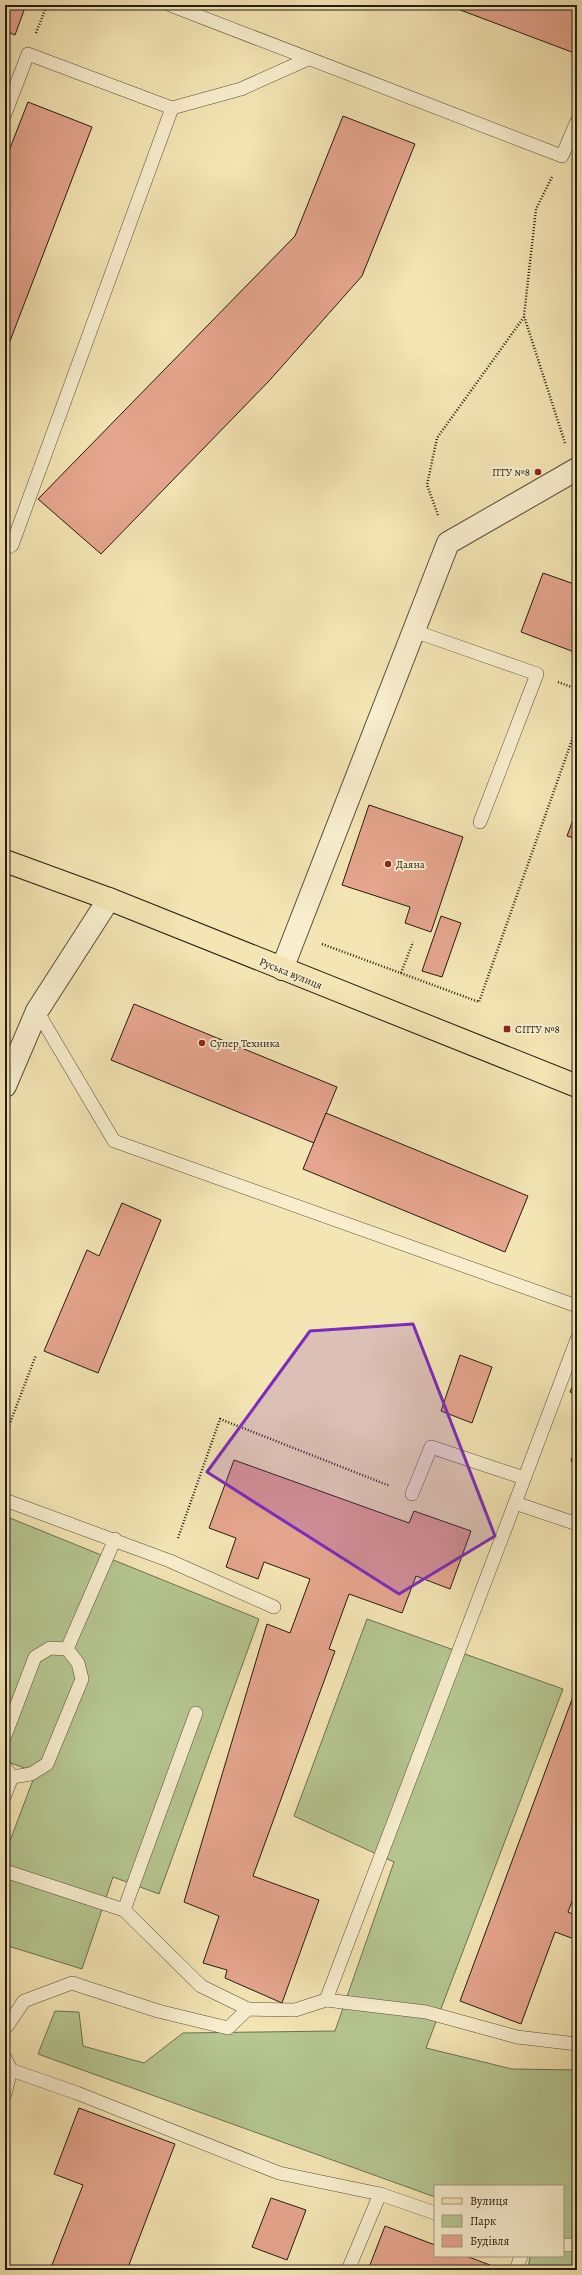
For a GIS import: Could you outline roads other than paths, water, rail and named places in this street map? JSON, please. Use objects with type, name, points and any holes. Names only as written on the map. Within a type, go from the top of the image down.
[{"type":"main road","name":"Руська вулиця","points":[[5,860],[109,899],[577,1086]]},
{"type":"street","points":[[282,969],[448,543],[576,470]]},
{"type":"street","points":[[5,1086],[37,1011],[109,899]]},
{"type":"lane","points":[[170,5],[562,156],[577,121]]},
{"type":"lane","points":[[5,114],[28,54],[172,108],[241,89],[308,59]]},
{"type":"lane","points":[[5,549],[12,545],[172,108]]},
{"type":"lane","points":[[414,630],[537,674],[480,822]]},
{"type":"lane","points":[[37,1011],[114,1141],[577,1306]]},
{"type":"lane","points":[[326,2000],[577,1339]]},
{"type":"lane","points":[[412,1494],[431,1447],[524,1478]]},
{"type":"lane","points":[[5,1500],[115,1539],[170,1561],[274,1607]]},
{"type":"lane","points":[[515,1503],[577,1524]]},
{"type":"lane","points":[[67,1649],[115,1539]]},
{"type":"lane","points":[[5,1736],[35,1657],[50,1648],[67,1649],[78,1663],[82,1679],[47,1764],[31,1774],[7,1773],[5,1795]]},
{"type":"lane","points":[[124,1910],[196,1713]]},
{"type":"lane","points":[[5,1871],[124,1910],[200,1986],[248,2009],[295,2010],[326,2000],[426,2012],[517,2037],[577,2044]]},
{"type":"lane","points":[[5,2029],[24,2001],[72,1984],[158,2011],[228,2028],[248,2009]]},
{"type":"lane","points":[[5,2058],[11,2070],[5,2094]]},
{"type":"lane","points":[[11,2070],[77,2092],[279,2173],[380,2194],[434,2213]]},
{"type":"lane","points":[[348,2270],[380,2194]]},
{"type":"lane","points":[[564,2245],[577,2245]]},
{"type":"lane","points":[[516,2270],[521,2257]]},
{"type":"place","name":"ПТУ №8","points":[[538,472]]},
{"type":"place","name":"Даяна","points":[[388,864]]},
{"type":"place","name":"СПТУ №8","points":[[507,1029]]},
{"type":"place","name":"Супер Техника","points":[[202,1043]]}]
